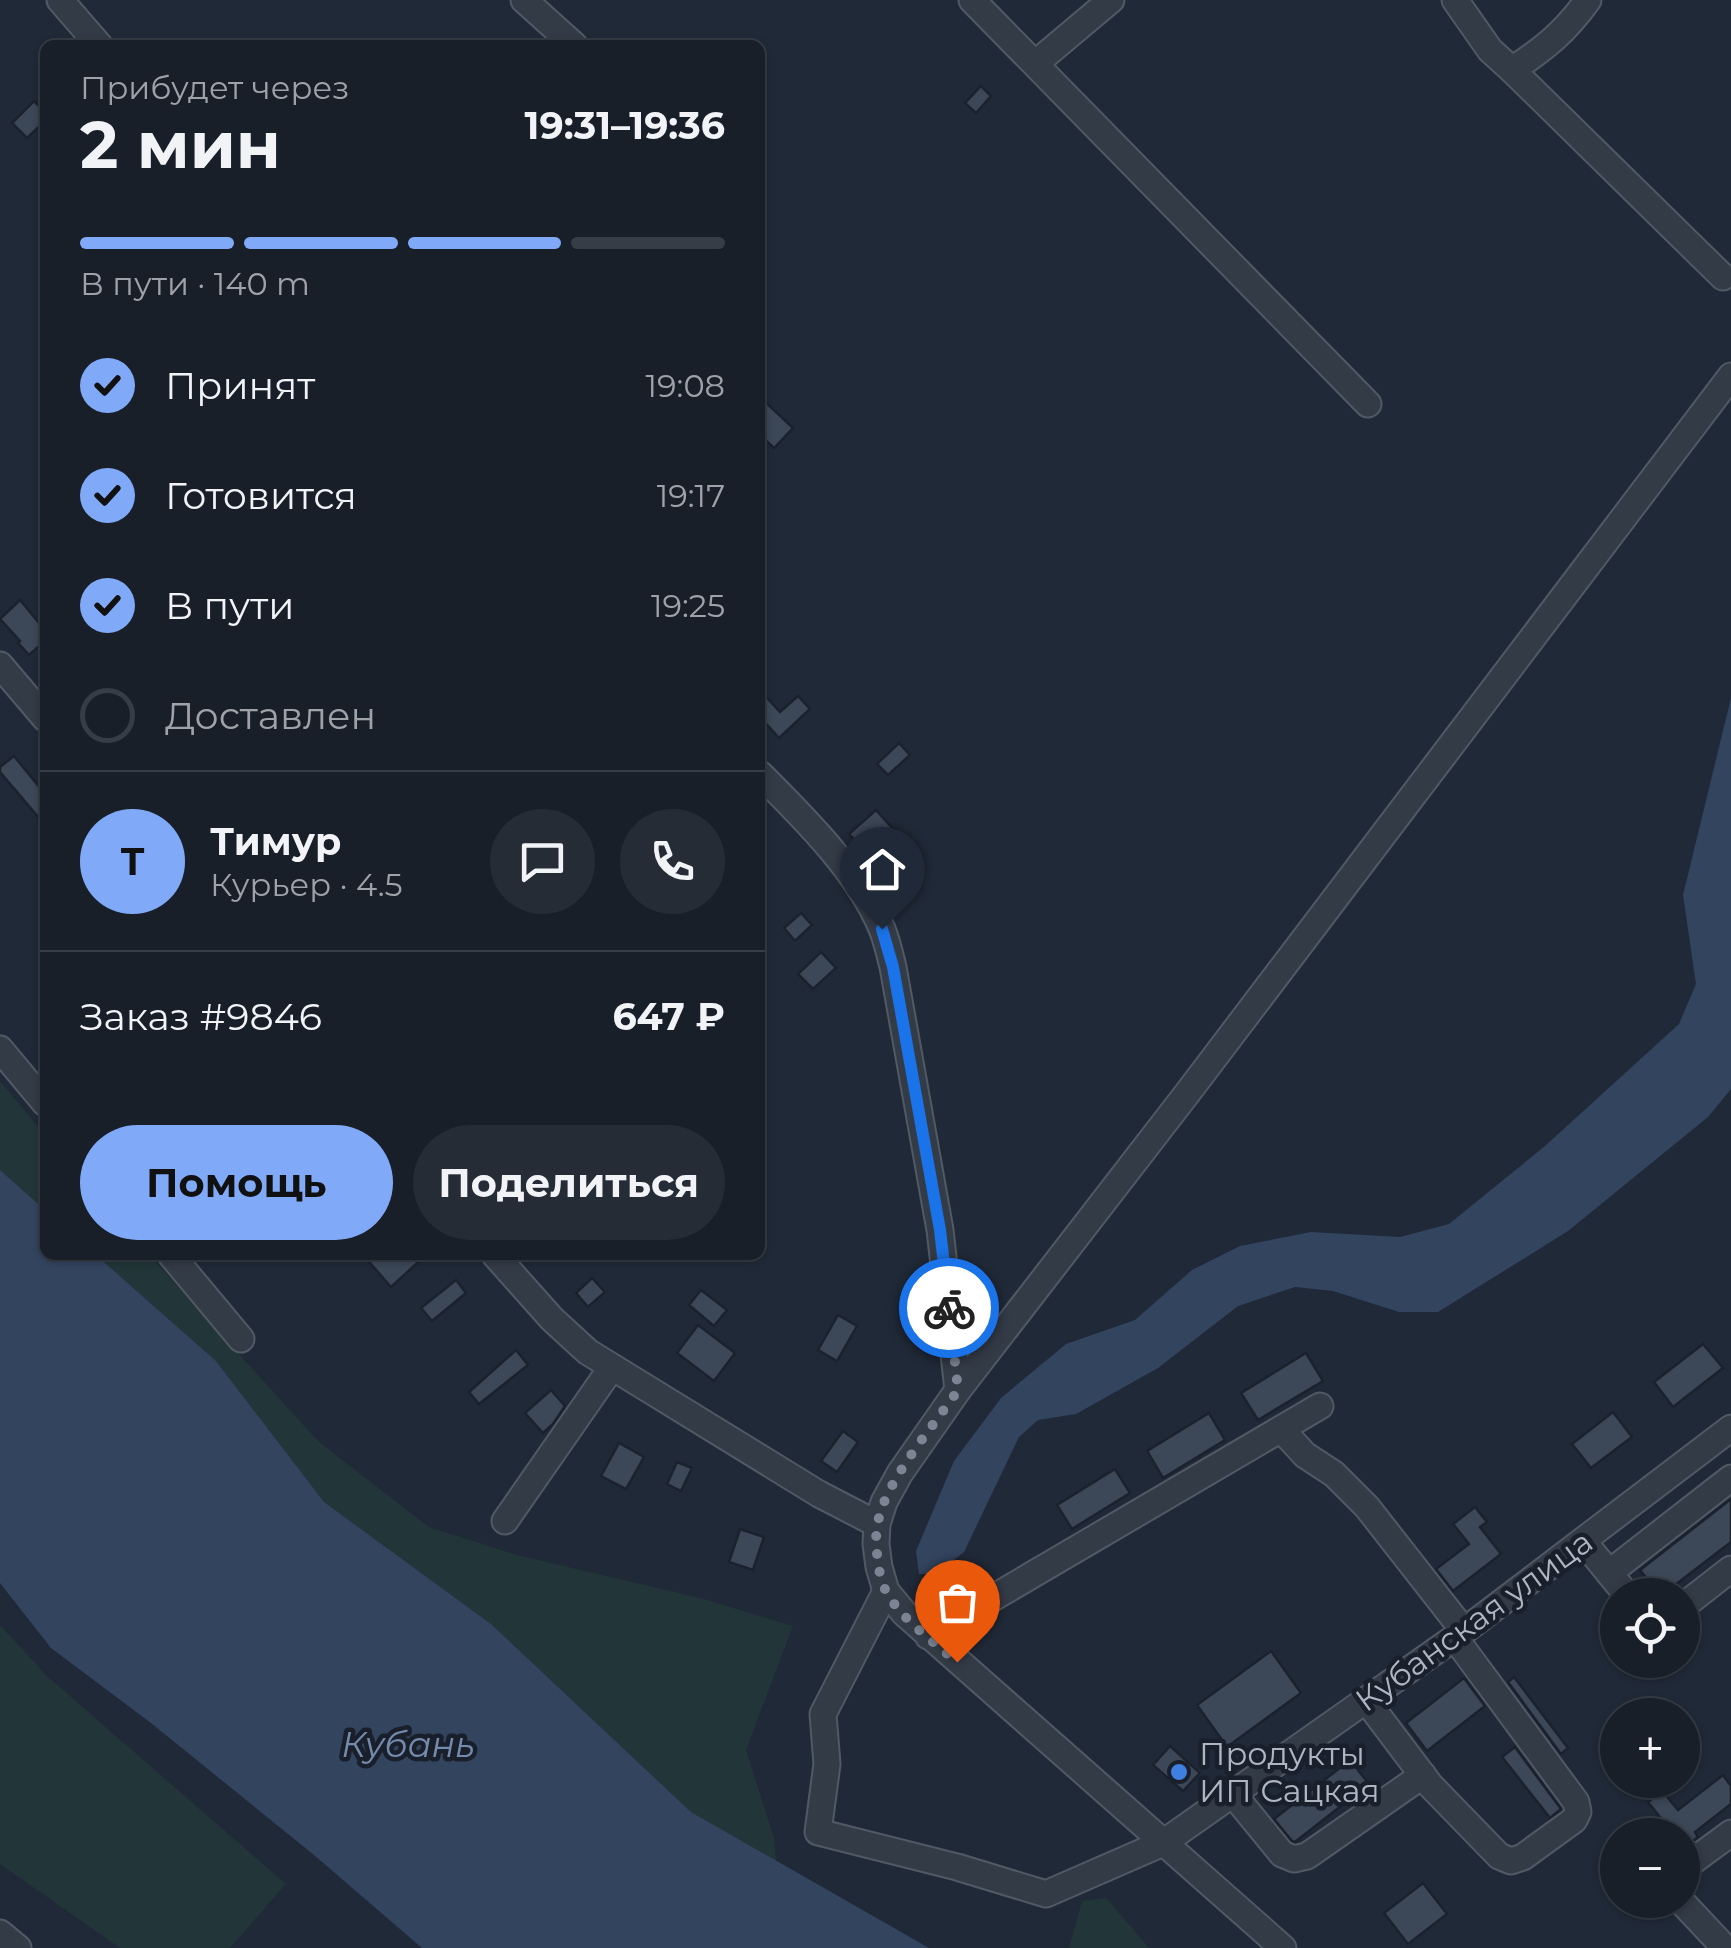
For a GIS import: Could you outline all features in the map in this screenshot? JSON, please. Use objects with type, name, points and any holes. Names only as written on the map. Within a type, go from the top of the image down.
[{"type":"street","points":[[60,0],[95,40]]},
{"type":"street","points":[[524,0],[568,40]]},
{"type":"street","points":[[972,0],[1368,404]]},
{"type":"street","points":[[1036,64],[1111,0]]},
{"type":"street","points":[[1454,0],[1490,50],[1723,277]]},
{"type":"street","points":[[1512,70],[1552,44],[1588,0]]},
{"type":"street","points":[[1283,1948],[904,1614],[886,1591],[878,1567],[877,1524],[900,1473],[958,1390],[1731,376]]},
{"type":"street","points":[[0,665],[40,712]]},
{"type":"street","points":[[765,779],[832,850],[882,929],[893,967],[940,1230],[958,1390]]},
{"type":"street","points":[[0,1049],[40,1097]]},
{"type":"street","points":[[176,1260],[242,1339]]},
{"type":"street","points":[[499,1260],[552,1320],[588,1352],[819,1494],[877,1524]]},
{"type":"street","points":[[505,1520],[612,1367]]},
{"type":"street","points":[[928,1636],[1320,1406]]},
{"type":"street","name":"Кубанская улица","points":[[886,1591],[823,1714],[827,1764],[818,1832],[1046,1894],[1163,1843],[1459,1635],[1731,1428]]},
{"type":"street","points":[[1280,1430],[1305,1456],[1334,1474],[1368,1506],[1576,1802],[1578,1812],[1574,1820],[1524,1857],[1510,1861],[1499,1856],[1423,1775],[1366,1700]]},
{"type":"street","points":[[1609,1572],[1731,1478],[1706,1447]]},
{"type":"street","points":[[1583,1541],[1614,1578]]},
{"type":"street","points":[[1700,1593],[1731,1570]]},
{"type":"street","points":[[1233,1794],[1282,1854],[1294,1859],[1307,1856],[1423,1775]]},
{"type":"street","points":[[1700,1856],[1731,1832]]},
{"type":"street","points":[[1697,1918],[1725,1948]]},
{"type":"street","points":[[0,1932],[18,1948]]},
{"type":"green space","points":[[0,1081],[40,1129],[40,1206],[0,1170]]},
{"type":"green space","points":[[102,1260],[154,1260],[319,1442],[429,1527],[517,1555],[700,1598],[793,1626],[746,1750],[774,1838],[776,1861],[691,1812],[491,1624],[324,1502],[216,1361]]},
{"type":"green space","points":[[0,1625],[47,1676],[286,1884],[230,1948],[120,1948],[0,1864]]},
{"type":"green space","points":[[1106,1898],[1149,1948],[1069,1948],[1082,1901]]},
{"type":"water","points":[[1731,698],[1731,1089],[1708,1117],[1568,1231],[1438,1312],[1399,1312],[1333,1291],[1295,1287],[1238,1306],[1158,1368],[1076,1414],[1038,1420],[1019,1437],[964,1552],[936,1574],[919,1574],[916,1551],[954,1461],[1001,1398],[1066,1344],[1135,1320],[1192,1270],[1240,1246],[1311,1232],[1400,1237],[1449,1224],[1545,1146],[1679,1024],[1696,984],[1683,895]]},
{"type":"water","name":"Кубань","points":[[0,1170],[40,1206],[40,1260],[102,1260],[216,1361],[324,1502],[491,1624],[691,1812],[929,1948],[422,1948],[151,1723],[51,1648],[0,1583]]},
{"type":"building","points":[[981,86],[991,96],[976,113],[965,103]]},
{"type":"building","points":[[34,101],[40,107],[40,126],[27,138],[12,123]]},
{"type":"building","points":[[765,402],[793,428],[774,448],[765,440]]},
{"type":"building","points":[[20,600],[40,624],[40,645],[29,655],[0,619]]},
{"type":"building","points":[[765,696],[780,712],[798,696],[810,709],[779,738],[765,723]]},
{"type":"building","points":[[899,743],[910,755],[888,775],[877,764]]},
{"type":"building","points":[[14,756],[40,788],[40,819],[0,772],[0,767]]},
{"type":"building","points":[[876,810],[894,830],[882,840],[901,861],[886,874],[849,834]]},
{"type":"building","points":[[801,913],[812,925],[795,941],[784,928]]},
{"type":"building","points":[[821,952],[836,968],[813,989],[798,974]]},
{"type":"building","points":[[367,1260],[421,1260],[391,1287]]},
{"type":"building","points":[[592,1278],[605,1292],[588,1307],[576,1293]]},
{"type":"building","points":[[456,1280],[466,1293],[432,1321],[421,1308]]},
{"type":"building","points":[[701,1290],[727,1310],[714,1326],[689,1305]]},
{"type":"building","points":[[838,1315],[857,1326],[837,1361],[818,1350]]},
{"type":"building","points":[[698,1325],[735,1353],[714,1381],[677,1353]]},
{"type":"building","points":[[1703,1344],[1723,1368],[1673,1407],[1654,1382]]},
{"type":"building","points":[[516,1350],[528,1365],[479,1404],[469,1392]]},
{"type":"building","points":[[1306,1353],[1323,1381],[1258,1420],[1241,1393]]},
{"type":"building","points":[[551,1390],[565,1406],[543,1433],[525,1413]]},
{"type":"building","points":[[1613,1412],[1632,1437],[1591,1468],[1572,1444]]},
{"type":"building","points":[[1209,1413],[1225,1440],[1163,1478],[1147,1451]]},
{"type":"building","points":[[843,1431],[858,1442],[837,1472],[821,1461]]},
{"type":"building","points":[[619,1443],[644,1457],[626,1489],[601,1476]]},
{"type":"building","points":[[677,1462],[692,1468],[681,1491],[667,1484]]},
{"type":"building","points":[[1115,1469],[1130,1493],[1072,1529],[1057,1505]]},
{"type":"building","points":[[1731,1499],[1731,1542],[1684,1578],[1646,1578],[1640,1570]]},
{"type":"building","points":[[1475,1507],[1487,1522],[1480,1527],[1501,1554],[1453,1591],[1436,1569],[1469,1544],[1453,1524]]},
{"type":"building","points":[[740,1529],[764,1537],[753,1570],[729,1562]]},
{"type":"building","points":[[1271,1651],[1301,1693],[1227,1747],[1197,1705]]},
{"type":"building","points":[[1514,1677],[1568,1748],[1561,1754],[1508,1682]]},
{"type":"building","points":[[1464,1678],[1485,1706],[1427,1751],[1406,1723]]},
{"type":"building","points":[[1170,1746],[1200,1773],[1183,1791],[1153,1765]]},
{"type":"building","points":[[1515,1747],[1561,1809],[1550,1818],[1502,1757]]},
{"type":"building","points":[[1350,1760],[1369,1784],[1292,1841],[1274,1819]]},
{"type":"building","points":[[1723,1775],[1731,1786],[1731,1804],[1700,1828],[1700,1818],[1661,1818],[1648,1802],[1668,1798],[1678,1810],[1693,1798],[1700,1798],[1700,1793]]},
{"type":"building","points":[[1423,1883],[1447,1914],[1408,1944],[1384,1913]]},
{"type":"way so far","points":[[949,1308],[958,1390],[884,1502],[876,1544],[886,1591],[904,1614],[957,1662]]},
{"type":"place","name":"Продукты ИП Сацкая","points":[[1179,1772]]},
{"type":"route","points":[[882,929],[893,967],[940,1230],[949,1308]]}]
